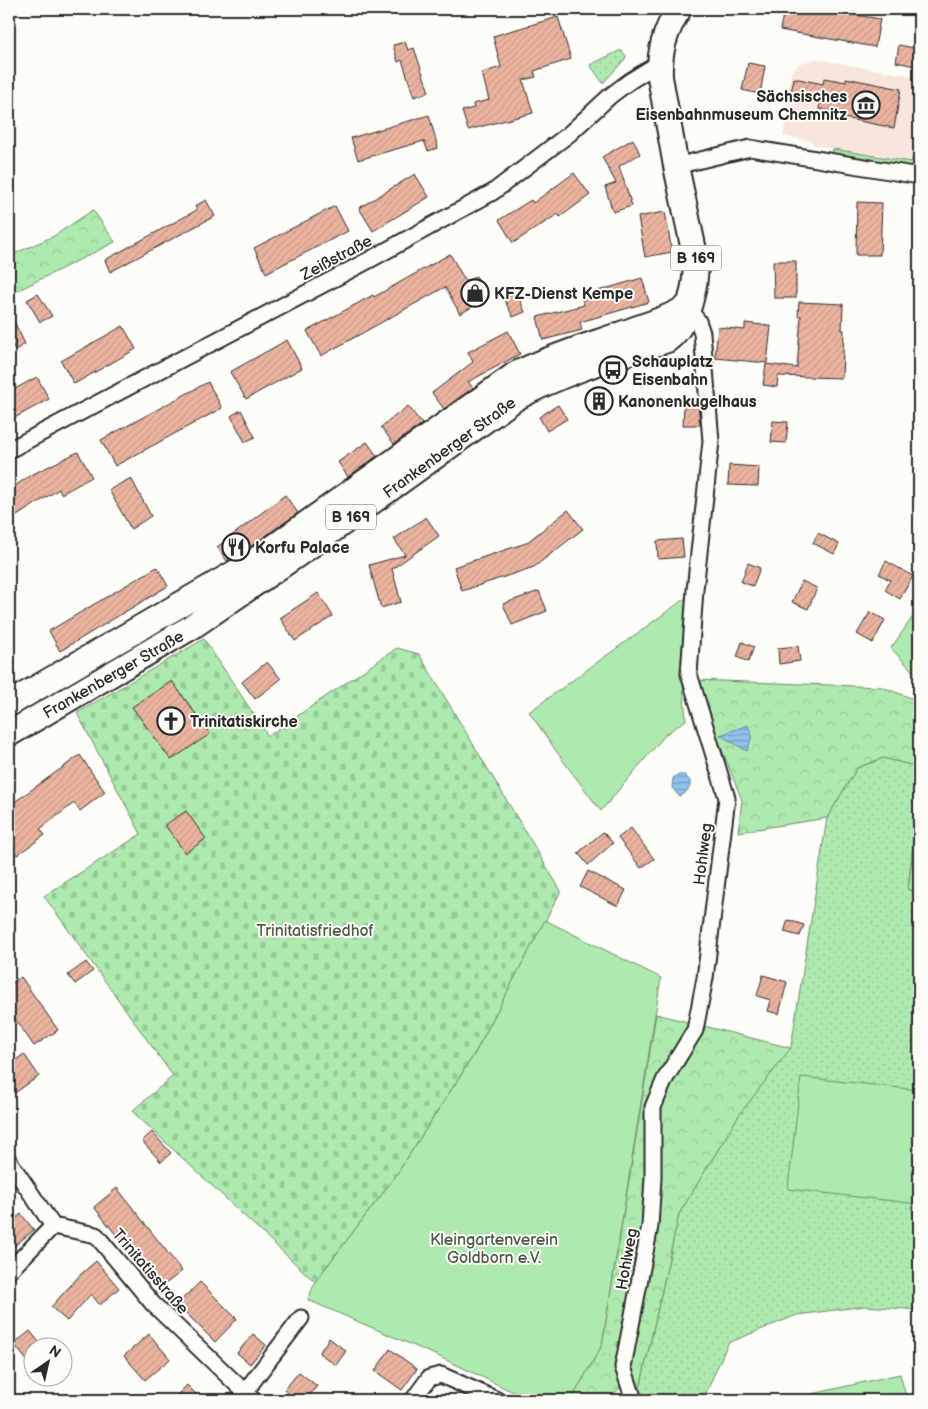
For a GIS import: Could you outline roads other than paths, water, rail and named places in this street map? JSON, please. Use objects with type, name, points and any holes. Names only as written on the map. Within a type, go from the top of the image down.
[{"type":"main road","name":"Frankenberger Straße","points":[[9,734],[190,628],[323,537],[516,398],[564,374],[667,340],[680,328],[695,288],[696,260],[676,166],[662,91],[659,63],[666,32],[679,9]]},
{"type":"main road","name":"Frankenberger Straße","points":[[9,704],[250,564],[516,374],[541,361],[676,314],[688,306]]},
{"type":"street","name":"Zeißstraße","points":[[9,450],[371,259],[492,192],[569,134],[610,96],[659,63]]},
{"type":"street","points":[[676,166],[750,148],[919,176]]},
{"type":"street","name":"Hohlweg","points":[[634,1400],[623,1367],[650,1226],[653,1178],[652,1108],[665,1079],[696,1030],[705,978],[727,798],[689,674],[695,590],[711,441],[702,333],[698,321],[688,306]]},
{"type":"street","points":[[9,1161],[53,1226],[9,1270]]},
{"type":"street","name":"Trinitatisstraße","points":[[53,1226],[96,1235],[153,1304],[247,1399],[253,1381],[301,1318]]},
{"type":"street","points":[[413,1400],[429,1378],[442,1375],[497,1400]]},
{"type":"water","points":[[748,725],[752,736],[747,751],[720,735]]},
{"type":"water","points":[[677,775],[685,775],[690,781],[690,787],[684,794],[679,796],[672,788],[673,778]]},
{"type":"place","name":"Sächsisches Eisenbahnmuseum Chemnitz","points":[[866,105]]},
{"type":"place","name":"KFZ-Dienst Kempe","points":[[475,293]]},
{"type":"place","name":"Schauplatz Eisenbahn","points":[[613,370]]},
{"type":"place","name":"Kanonenkugelhaus","points":[[599,401]]},
{"type":"place","name":"Korfu Palace","points":[[236,547]]},
{"type":"place","name":"Trinitatiskirche","points":[[171,721]]},
{"type":"park label","name":"Trinitatisfriedhof","points":[[315,930]]},
{"type":"park label","name":"Kleingartenverein Goldborn e.V.","points":[[494,1248]]}]
